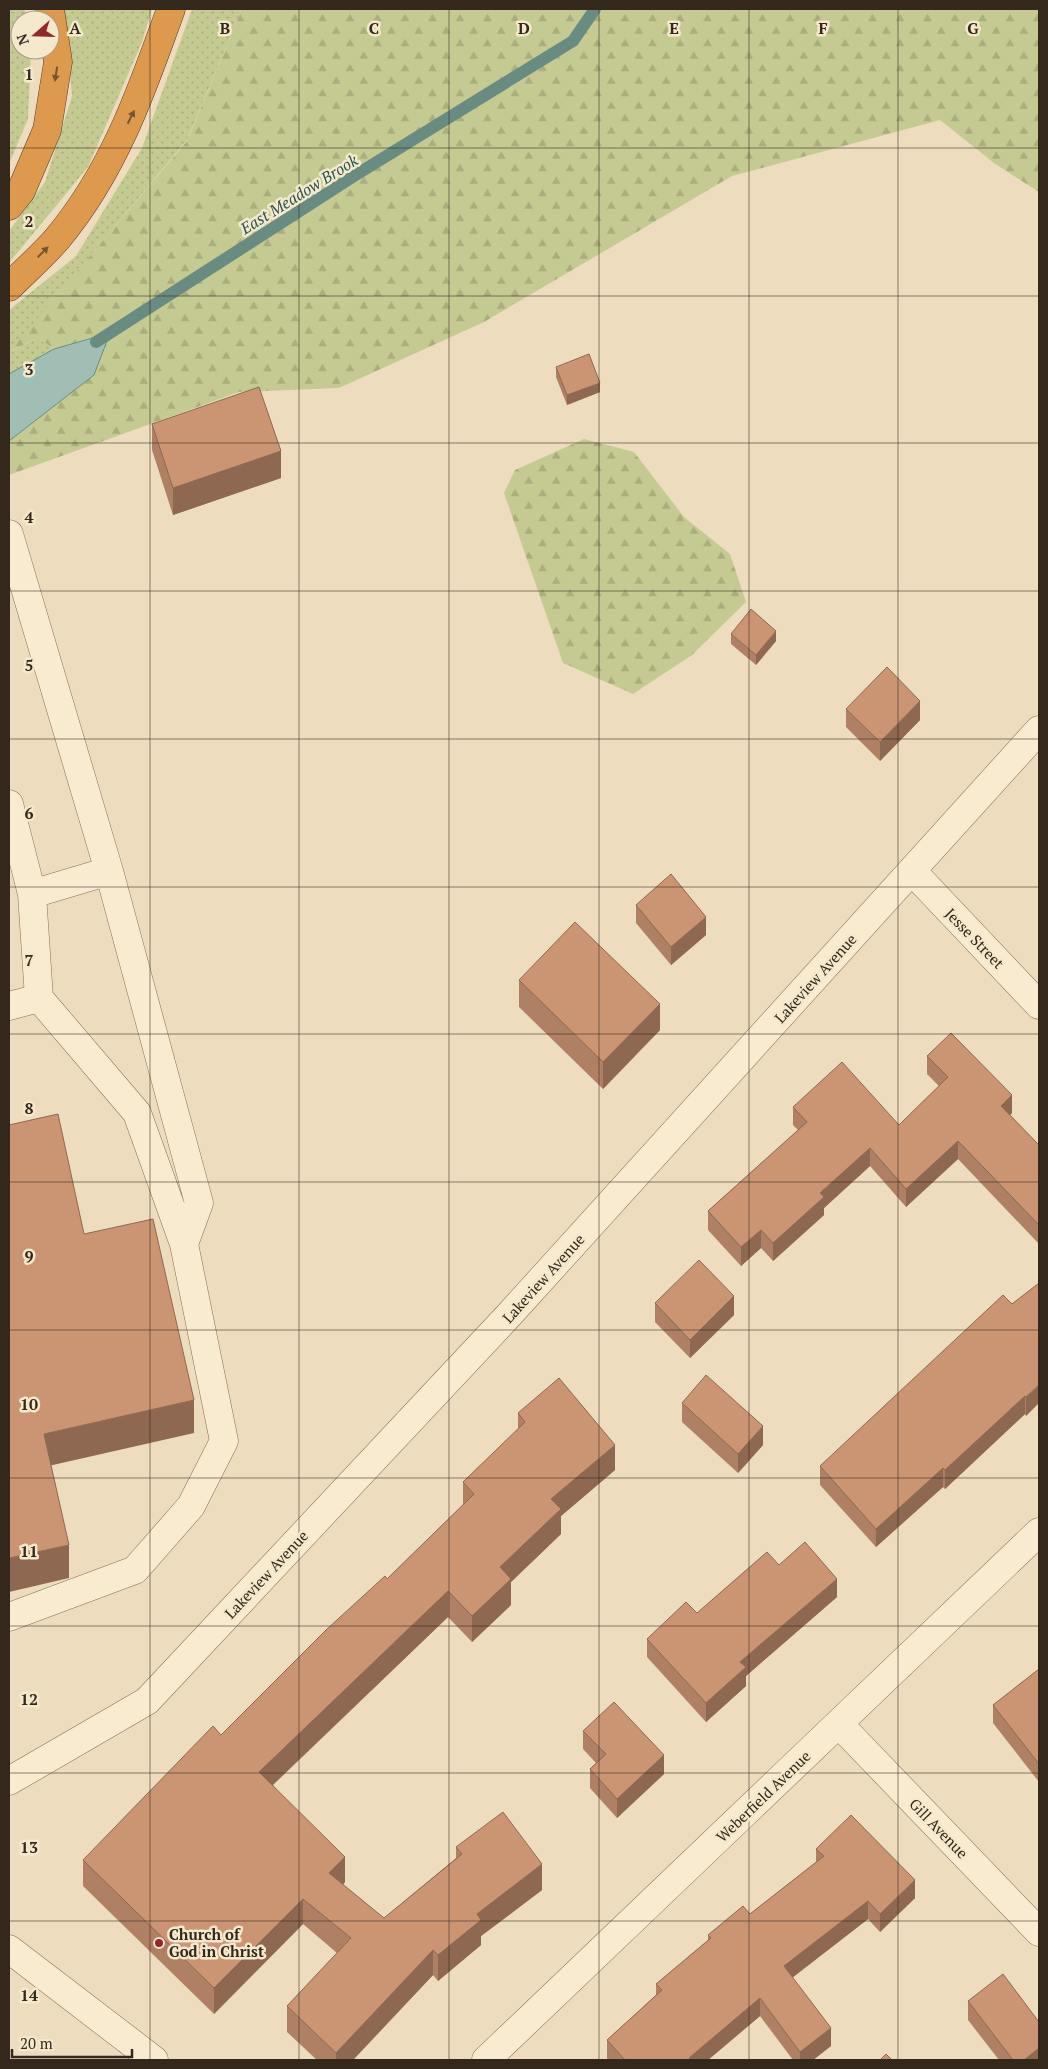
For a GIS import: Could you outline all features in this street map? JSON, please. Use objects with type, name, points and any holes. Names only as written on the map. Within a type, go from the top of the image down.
[{"type":"highway","points":[[9,206],[20,192],[47,130],[58,62],[50,9]]},
{"type":"highway","points":[[9,287],[57,239],[93,189],[134,110],[171,9]]},
{"type":"street","points":[[9,534],[109,871],[199,1203],[184,1244]]},
{"type":"street","name":"Lakeview Avenue","points":[[9,1781],[147,1701],[509,1315],[1039,730]]},
{"type":"street","points":[[9,804],[32,894],[39,998],[137,1113],[184,1244],[224,1440],[191,1506],[135,1570],[9,1617]]},
{"type":"street","points":[[32,894],[109,871]]},
{"type":"street","name":"Jesse Street","points":[[912,871],[1039,1005]]},
{"type":"street","points":[[9,1006],[39,998]]},
{"type":"street","name":"Weberfield Avenue","points":[[486,2060],[1039,1532]]},
{"type":"street","name":"Gill Avenue","points":[[839,1724],[1039,1932]]},
{"type":"street","points":[[9,1949],[154,2060]]},
{"type":"green space","points":[[9,9],[24,9],[10,10],[10,60],[31,60],[28,119],[9,164]]},
{"type":"green space","points":[[64,9],[152,9],[142,42],[88,167],[9,263],[9,231],[45,182],[72,96]]},
{"type":"green space","points":[[192,9],[242,9],[187,140],[10,352],[38,338],[54,349],[9,374],[9,310],[76,256],[142,148]]},
{"type":"green space","points":[[242,9],[1039,9],[1039,192],[994,163],[940,120],[732,176],[484,322],[339,388],[239,392],[9,475],[9,441],[93,375],[38,338],[9,352],[187,141]]},
{"type":"green space","points":[[584,439],[634,452],[684,517],[730,554],[746,602],[692,655],[633,694],[563,663],[504,493],[515,470]]},
{"type":"water","points":[[110,333],[94,375],[9,441],[9,374],[54,349]]},
{"type":"building","points":[[589,354],[600,383],[567,395],[556,367]]},
{"type":"building","points":[[259,387],[281,451],[173,488],[152,424]]},
{"type":"building","points":[[751,609],[776,631],[756,655],[731,634]]},
{"type":"building","points":[[887,667],[920,701],[880,742],[846,709]]},
{"type":"building","points":[[671,874],[706,917],[671,947],[636,905]]},
{"type":"building","points":[[575,922],[660,1004],[603,1062],[519,980]]},
{"type":"building","points":[[951,1033],[1012,1095],[1001,1106],[1039,1145],[1039,1225],[958,1141],[906,1189],[870,1148],[820,1193],[824,1197],[773,1243],[761,1230],[741,1247],[708,1211],[807,1122],[793,1107],[842,1062],[899,1125],[948,1077],[927,1056]]},
{"type":"building","points":[[58,1114],[84,1234],[153,1219],[194,1400],[44,1434],[69,1545],[9,1558],[9,1125]]},
{"type":"building","points":[[699,1260],[734,1296],[690,1340],[655,1303]]},
{"type":"building","points":[[1039,1283],[1039,1385],[876,1529],[820,1466],[1003,1295],[1012,1304]]},
{"type":"building","points":[[706,1375],[763,1426],[738,1454],[682,1403]]},
{"type":"building","points":[[559,1378],[615,1445],[551,1499],[561,1509],[500,1567],[511,1579],[472,1616],[448,1591],[259,1772],[345,1857],[329,1873],[384,1918],[462,1854],[456,1847],[503,1812],[542,1864],[477,1914],[481,1920],[438,1955],[433,1950],[336,2053],[287,2006],[351,1938],[303,1899],[214,1988],[83,1860],[213,1726],[221,1735],[326,1630],[385,1576],[387,1579],[474,1494],[463,1482],[525,1422],[518,1413]]},
{"type":"building","points":[[805,1542],[837,1579],[740,1662],[746,1667],[706,1703],[647,1639],[686,1602],[697,1613],[767,1552],[779,1565]]},
{"type":"building","points":[[1039,1669],[1039,1764],[993,1705]]},
{"type":"building","points":[[614,1702],[664,1755],[617,1799],[590,1769],[606,1754],[583,1731]]},
{"type":"building","points":[[851,1815],[915,1880],[880,1914],[868,1901],[784,1966],[831,2028],[800,2052],[760,1998],[689,2058],[691,2060],[625,2060],[607,2040],[662,1990],[656,1984],[711,1938],[708,1935],[743,1906],[750,1914],[824,1856],[816,1849]]},
{"type":"building","points":[[1003,1974],[1039,2022],[1039,2048],[1024,2060],[1013,2060],[968,2001]]},
{"type":"building","points":[[886,2054],[892,2060],[880,2060]]},
{"type":"waterway","name":"East Meadow Brook","points":[[96,342],[354,176],[573,41],[595,9]]},
{"type":"place","name":"Church of God in Christ","points":[[159,1943]]}]
